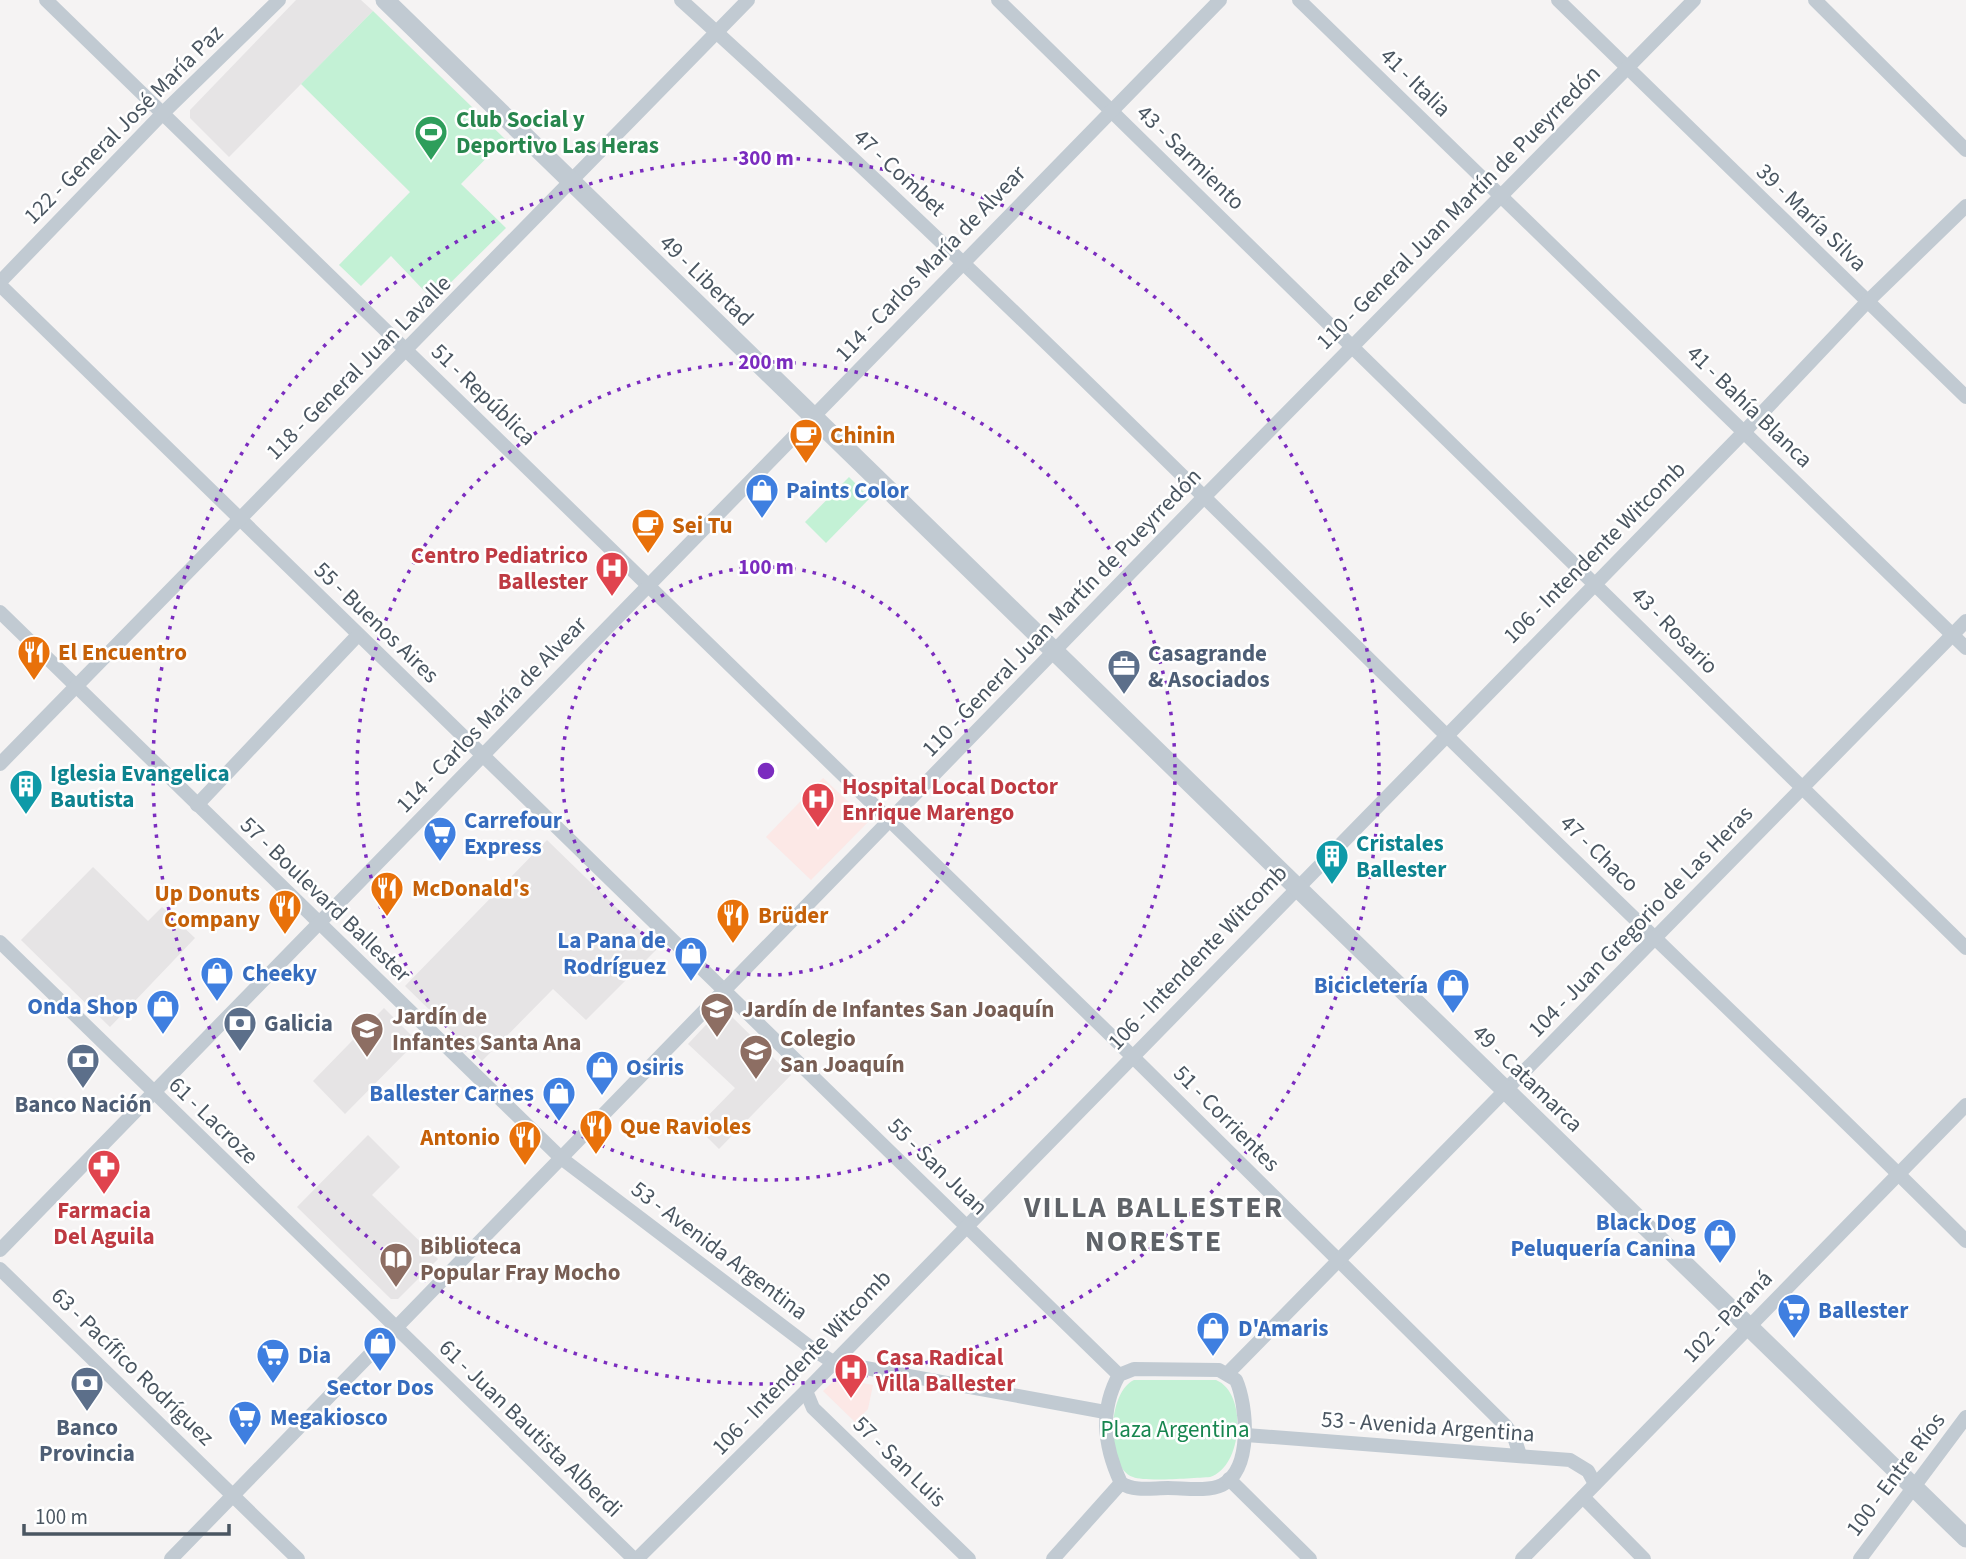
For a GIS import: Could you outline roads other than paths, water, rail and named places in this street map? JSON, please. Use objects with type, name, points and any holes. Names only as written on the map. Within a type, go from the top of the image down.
[{"type":"street","name":"51 - República","points":[[46,0],[889,822]]},
{"type":"street","name":"122 - General José María Paz","points":[[0,283],[163,113],[279,0]]},
{"type":"street","name":"49 - Libertad","points":[[385,0],[1054,653]]},
{"type":"street","name":"47 - Combet","points":[[681,0],[963,262],[1206,495]]},
{"type":"street","name":"118 - General Juan Lavalle","points":[[0,764],[748,0]]},
{"type":"street","name":"43 - Sarmiento","points":[[998,0],[1352,346]]},
{"type":"street","name":"114 - Carlos María de Alvear","points":[[0,1250],[1220,0]]},
{"type":"street","name":"41 - Italia","points":[[1299,0],[1501,197]]},
{"type":"street","name":"39 - María Silva","points":[[1558,0],[1966,397]]},
{"type":"street","name":"110 - General Juan Martín de Pueyrredón","points":[[171,1559],[397,1331],[561,1158],[1206,495],[1694,0]]},
{"type":"street","points":[[1815,0],[1966,150]]},
{"type":"street","name":"41 - Bahía Blanca","points":[[1501,197],[1966,648]]},
{"type":"street","name":"106 - Intendente Witcomb","points":[[636,1559],[806,1391],[1744,432],[1867,302],[1966,206]]},
{"type":"street","name":"55 - Buenos Aires","points":[[0,283],[357,636],[724,990]]},
{"type":"street","name":"43 - Rosario","points":[[1352,346],[1966,948]]},
{"type":"street","name":"47 - Chaco","points":[[1206,495],[1446,735],[1966,1241]]},
{"type":"street","name":"57 - Boulevard Ballester","points":[[0,612],[561,1158]]},
{"type":"street","name":"104 - Juan Gregorio de Las Heras","points":[[1228,1373],[1966,621]]},
{"type":"street","points":[[197,805],[357,636]]},
{"type":"street","name":"49 - Catamarca","points":[[1054,653],[1966,1538]]},
{"type":"street","name":"51 - Corrientes","points":[[889,822],[1132,1056],[1506,1426],[1520,1455]]},
{"type":"street","name":"61 - Lacroze","points":[[0,942],[397,1331]]},
{"type":"street","name":"55 - San Juan","points":[[724,990],[1118,1376]]},
{"type":"street","name":"102 - Paraná","points":[[1522,1559],[1966,1105]]},
{"type":"street","name":"53 - Avenida Argentina","points":[[561,1158],[833,1362],[1105,1412]]},
{"type":"street","name":"63 - Pacífico Rodríguez","points":[[0,1269],[298,1559]]},
{"type":"street","name":"61 - Juan Bautista Alberdi","points":[[397,1331],[636,1559]]},
{"type":"street","points":[[1134,1369],[1219,1370],[1228,1373],[1240,1389],[1247,1419],[1246,1435],[1229,1479],[1213,1487],[1135,1489],[1121,1483],[1108,1450],[1105,1412],[1110,1391],[1118,1376],[1134,1369]]},
{"type":"street","name":"57 - San Luis","points":[[806,1391],[813,1408],[969,1559]]},
{"type":"street","name":"100 - Entre Ríos","points":[[1860,1559],[1966,1417]]},
{"type":"street","name":"53 - Avenida Argentina","points":[[1246,1435],[1570,1460],[1588,1471],[1595,1484]]},
{"type":"street","points":[[1229,1479],[1310,1559]]},
{"type":"street","points":[[1053,1559],[1121,1483]]},
{"type":"street","points":[[1583,1497],[1644,1559]]},
{"type":"place","name":"Club Social y Deportivo Las Heras","points":[[431,162]]},
{"type":"place","name":"Chinin","points":[[806,465]]},
{"type":"place","name":"Paints Color","points":[[762,520]]},
{"type":"place","name":"Sei Tu","points":[[648,555]]},
{"type":"place","name":"Centro Pediatrico Ballester","points":[[612,598]]},
{"type":"place","name":"El Encuentro","points":[[34,682]]},
{"type":"place","name":"Casagrande & Asociados","points":[[1124,696]]},
{"type":"place","name":"Iglesia Evangelica Bautista","points":[[26,816]]},
{"type":"place","name":"Hospital Local Doctor Enrique Marengo","points":[[818,829]]},
{"type":"place","name":"Carrefour Express","points":[[440,863]]},
{"type":"place","name":"Cristales Ballester","points":[[1332,886]]},
{"type":"place","name":"McDonald's","points":[[387,918]]},
{"type":"place","name":"Up Donuts Company","points":[[285,936]]},
{"type":"place","name":"Brüder","points":[[733,945]]},
{"type":"place","name":"La Pana de Rodríguez","points":[[691,983]]},
{"type":"place","name":"Cheeky","points":[[217,1003]]},
{"type":"place","name":"Bicicletería","points":[[1453,1015]]},
{"type":"place","name":"Onda Shop","points":[[163,1036]]},
{"type":"place","name":"Jardín de Infantes San Joaquín","points":[[717,1039]]},
{"type":"place","name":"Galicia","points":[[240,1053]]},
{"type":"place","name":"Jardín de Infantes Santa Ana","points":[[367,1059]]},
{"type":"place","name":"Colegio San Joaquín","points":[[756,1081]]},
{"type":"place","name":"Banco Nación","points":[[83,1090]]},
{"type":"place","name":"Osiris","points":[[602,1097]]},
{"type":"place","name":"Ballester Carnes","points":[[559,1123]]},
{"type":"place","name":"Que Ravioles","points":[[596,1156]]},
{"type":"place","name":"Antonio","points":[[525,1167]]},
{"type":"place","name":"Farmacia Del Aguila","points":[[104,1196]]},
{"type":"place","name":"Black Dog Peluquería Canina","points":[[1720,1265]]},
{"type":"place","name":"Biblioteca Popular Fray Mocho","points":[[396,1289]]},
{"type":"place","name":"Ballester","points":[[1794,1340]]},
{"type":"place","name":"D'Amaris","points":[[1213,1358]]},
{"type":"place","name":"Sector Dos","points":[[380,1373]]},
{"type":"place","name":"Dia","points":[[273,1385]]},
{"type":"place","name":"Casa Radical Villa Ballester","points":[[851,1400]]},
{"type":"place","name":"Banco Provincia","points":[[87,1413]]},
{"type":"place","name":"Megakiosco","points":[[245,1447]]},
{"type":"district","name":"VILLA BALLESTER NORESTE","points":[[1154,1224]]},
{"type":"park label","name":"Plaza Argentina","points":[[1175,1429]]}]
